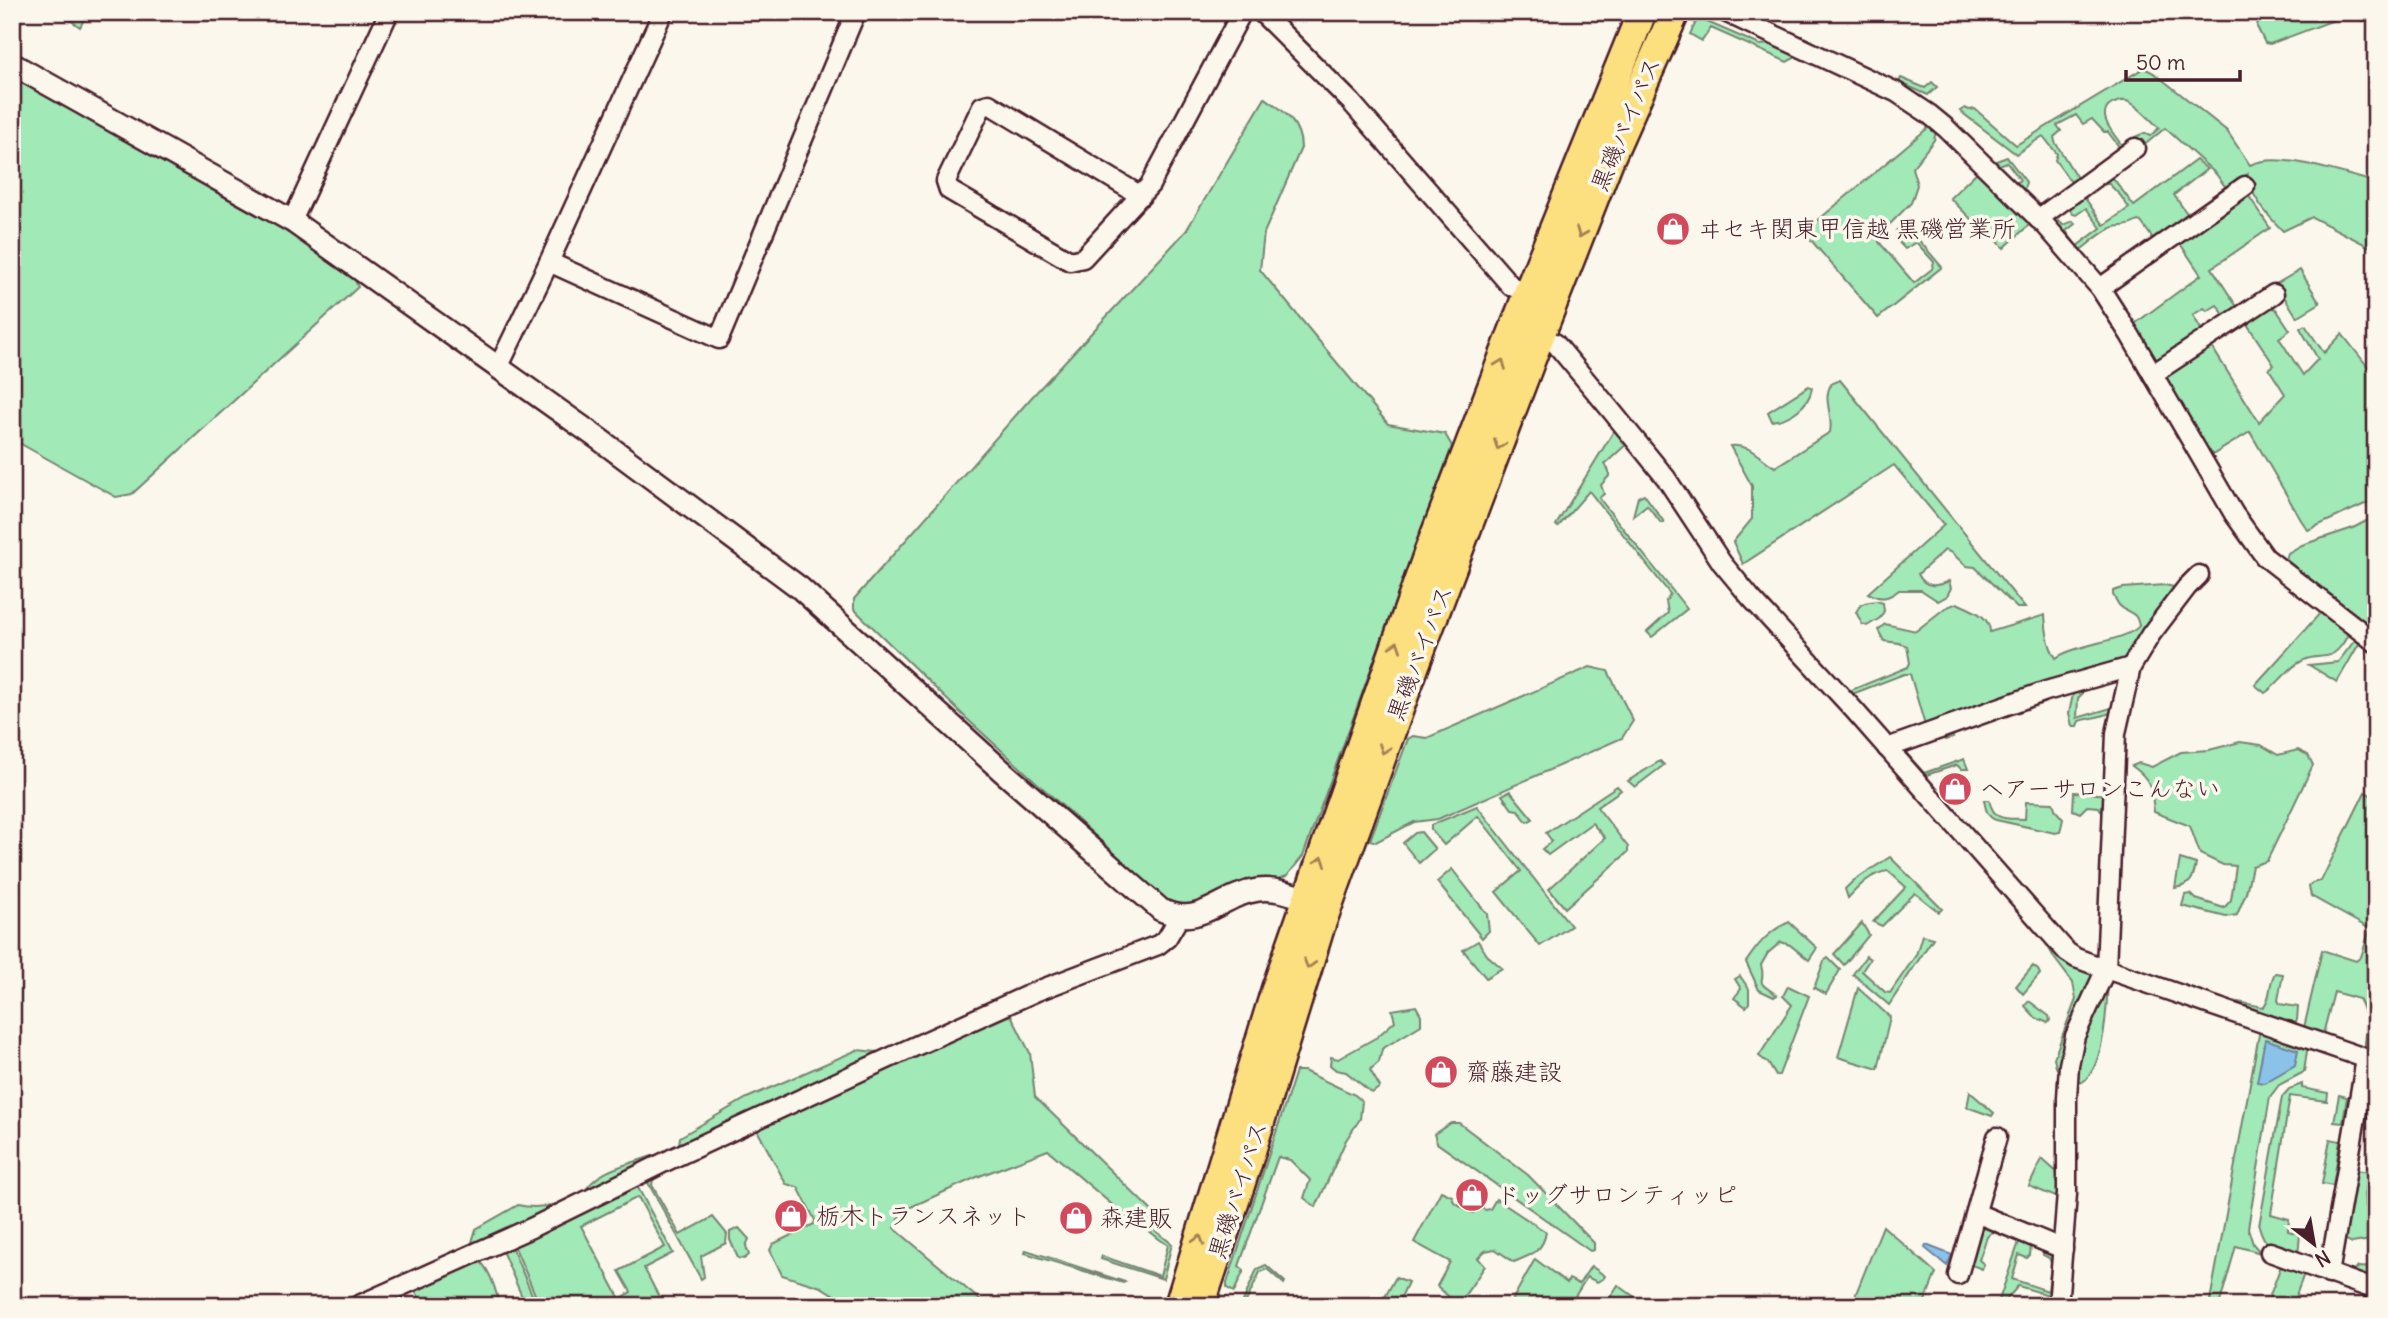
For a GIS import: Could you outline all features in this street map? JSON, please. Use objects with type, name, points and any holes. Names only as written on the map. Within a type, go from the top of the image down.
[{"type":"highway","name":"黒磯バイパス","points":[[1196,1301],[1216,1260],[1318,902],[1428,554],[1528,293],[1642,12]]},
{"type":"highway","name":"黒磯バイパス","points":[[1318,902],[1411,675],[1609,160],[1675,12]]},
{"type":"street","points":[[292,221],[389,12]]},
{"type":"street","points":[[499,366],[663,12]]},
{"type":"street","points":[[549,262],[719,339],[856,12]]},
{"type":"street","points":[[1141,196],[989,104],[982,106],[946,181],[949,190],[1070,261],[1083,258],[1141,196],[1150,185],[1242,12]]},
{"type":"street","points":[[1261,12],[1352,102],[1511,286],[1528,293]]},
{"type":"street","points":[[1725,12],[1895,92],[1946,128],[2074,256],[2100,288],[2234,514],[2265,557],[2376,643]]},
{"type":"street","points":[[12,64],[292,221],[499,366],[800,588],[1161,910],[1180,916],[1200,914],[1260,889],[1275,890],[1318,902]]},
{"type":"street","points":[[2038,219],[2135,148]]},
{"type":"street","points":[[2100,288],[2245,186]]},
{"type":"street","points":[[2153,374],[2274,294]]},
{"type":"street","points":[[1539,338],[1555,343],[1666,478],[1723,563],[1751,598],[2067,952],[2106,969],[2371,1061],[2329,1274]]},
{"type":"street","points":[[2058,1306],[2067,1194],[2069,1065],[2075,1036],[2106,969],[2116,733],[2131,667],[2151,634],[2187,587],[2199,576]]},
{"type":"street","points":[[1887,748],[2046,691],[2131,667]]},
{"type":"street","points":[[356,1306],[531,1228],[671,1159],[1037,991],[1158,945],[1167,938],[1180,916]]},
{"type":"street","points":[[1958,1275],[1997,1137]]},
{"type":"street","points":[[1976,1213],[2063,1249]]},
{"type":"street","points":[[2270,1252],[2376,1290]]},
{"type":"green space","points":[[59,12],[88,12],[80,27]]},
{"type":"green space","points":[[2259,12],[2375,12],[2375,19],[2363,21],[2350,14],[2270,44],[2265,43],[2257,27]]},
{"type":"green space","points":[[1698,18],[1760,45],[1771,44],[1798,56],[1787,62],[1711,28],[1702,41],[1690,34]]},
{"type":"green space","points":[[2144,68],[2227,131],[2250,165],[2278,160],[2295,162],[2376,182],[2376,245],[2368,246],[2312,217],[2283,231],[2256,197],[2248,174],[2227,189],[2216,174],[2165,128],[2142,147],[2135,137],[2144,133],[2150,136],[2159,128],[2127,101],[2112,104],[2105,113],[2108,125],[2123,147],[2120,148],[2108,132],[2104,132],[2092,119],[2083,124],[2076,115],[2057,125],[2061,131],[2054,137],[2055,142],[2077,178],[2071,182],[2055,160],[2057,154],[2043,136],[2016,154],[1960,111],[1965,108],[1975,109],[2016,145]]},
{"type":"green space","points":[[12,75],[290,234],[352,273],[358,287],[132,494],[116,497],[12,439]]},
{"type":"green space","points":[[1901,78],[1925,88],[1932,82],[1937,87],[1928,95],[1899,82]]},
{"type":"green space","points":[[1265,98],[1290,118],[1298,132],[1301,148],[1264,233],[1260,270],[1388,424],[1445,434],[1452,446],[1303,856],[1287,876],[1193,906],[1170,904],[966,718],[854,609],[854,599],[1031,398],[1186,231]]},
{"type":"green space","points":[[1930,126],[1936,131],[1934,140],[1912,168],[1917,185],[1911,203],[1878,236],[1879,242],[1914,283],[1932,269],[1934,262],[1916,242],[1905,249],[1896,239],[1896,231],[1904,223],[1942,267],[1878,318],[1804,232]]},
{"type":"green space","points":[[2007,157],[2026,182],[2023,194],[2014,186],[2020,180],[2007,162],[1994,167],[1991,163]]},
{"type":"green space","points":[[2196,160],[2207,169],[2174,195],[2188,215],[2154,240],[2138,221],[2111,228],[2079,251],[2052,222],[2053,215],[2063,225],[2073,221],[2075,224],[2066,231],[2077,246],[2101,228],[2086,208],[2076,215],[2066,205],[2082,194],[2104,225],[2129,208],[2108,183],[2095,189],[2093,186],[2110,174],[2134,206]]},
{"type":"green space","points":[[1978,171],[2031,223],[2004,248],[1950,198]]},
{"type":"green space","points":[[2247,193],[2270,228],[2212,268],[2239,310],[2156,364],[2133,325],[2201,275],[2177,239]],"holes":[[[2217,305],[2224,315],[2201,329],[2193,315],[2204,308],[2207,311]]]},
{"type":"green space","points":[[2300,270],[2320,303],[2297,317],[2276,284]]},
{"type":"green space","points":[[2268,306],[2276,309],[2290,330],[2279,338],[2303,375],[2318,359],[2300,328],[2305,325],[2324,353],[2342,334],[2376,377],[2376,499],[2308,530],[2250,432],[2209,457],[2162,376],[2210,344],[2259,422],[2285,394],[2269,369],[2274,365],[2247,324],[2249,317]]},
{"type":"green space","points":[[1840,380],[2025,608],[2017,608],[1975,567],[1966,566],[1945,550],[1918,574],[1924,582],[1931,585],[1949,581],[1951,588],[1947,596],[1938,601],[1921,590],[1899,590],[1884,597],[1868,593],[1944,525],[1894,465],[1743,564],[1733,542],[1752,519],[1752,486],[1730,446],[1749,449],[1775,467],[1830,432],[1829,389],[1832,383]]},
{"type":"green space","points":[[1809,386],[1812,388],[1810,395],[1803,406],[1792,414],[1772,421],[1768,412]]},
{"type":"green space","points":[[1617,426],[1630,441],[1605,464],[1609,476],[1601,485],[1604,494],[1599,498],[1687,609],[1652,637],[1647,632],[1668,613],[1666,601],[1670,594],[1589,491],[1558,527],[1556,525]]},
{"type":"green space","points":[[1644,494],[1664,522],[1661,523],[1647,505],[1633,516],[1638,497]]},
{"type":"green space","points":[[2376,516],[2376,632],[2286,560],[2288,553],[2302,545],[2353,528]]},
{"type":"green space","points":[[2165,585],[2178,588],[2131,662],[1926,729],[1910,674],[1847,696],[1844,693],[1908,667],[1910,663],[1907,646],[1884,641],[1878,630],[1885,624],[1916,631],[1945,608],[1957,603],[1983,617],[1990,632],[2045,615],[2049,642],[2056,658],[2075,649],[2124,635],[2139,626],[2134,615],[2119,605],[2113,591]]},
{"type":"green space","points":[[1864,603],[1883,603],[1884,611],[1880,618],[1867,626],[1862,624],[1856,612]]},
{"type":"green space","points":[[2321,612],[2348,632],[2344,643],[2332,654],[2308,658],[2297,664],[2265,693],[2255,685]]},
{"type":"green space","points":[[2356,639],[2360,642],[2337,682],[2309,665],[2338,662]]},
{"type":"green space","points":[[1590,667],[1608,671],[1633,721],[1622,738],[1438,819],[1414,822],[1376,842],[1370,840],[1408,739],[1413,736],[1427,738]]},
{"type":"green space","points":[[2117,675],[2126,678],[2120,700],[2113,711],[2079,721],[2077,726],[2072,726],[2069,713],[2074,690],[2078,687],[2082,690],[2078,698],[2077,718],[2115,707],[2122,686]]},
{"type":"green space","points":[[1952,730],[1953,738],[1945,740],[1939,737],[1908,747],[1908,755],[1924,773],[1964,759],[1968,769],[1961,769],[1957,765],[1923,776],[1901,753],[1901,747]]},
{"type":"green space","points":[[2240,742],[2261,745],[2278,755],[2298,750],[2308,755],[2313,765],[2267,861],[2252,866],[2246,893],[2237,915],[2226,917],[2182,906],[2185,895],[2191,894],[2196,899],[2224,908],[2231,900],[2236,866],[2223,865],[2200,854],[2190,826],[2154,812],[2149,785],[2132,766],[2139,763],[2152,767],[2181,752],[2209,750]]},
{"type":"green space","points":[[1660,761],[1664,765],[1635,787],[1628,781]]},
{"type":"green space","points":[[1617,786],[1621,790],[1597,807],[1628,847],[1628,852],[1565,908],[1549,889],[1605,838],[1592,823],[1548,855],[1542,849],[1552,841],[1546,833]]},
{"type":"green space","points":[[1510,791],[1533,819],[1527,822],[1518,810],[1512,809],[1502,795]]},
{"type":"green space","points":[[2074,792],[2108,795],[2107,813],[2103,814],[2099,807],[2087,806],[2080,813],[2073,810]]},
{"type":"green space","points":[[2365,792],[2376,798],[2376,1054],[2364,1050],[2366,1024],[2359,999],[2334,992],[2322,1038],[2303,1032],[2322,950],[2356,961],[2361,957],[2370,929],[2311,896],[2309,887],[2312,883],[2321,881]]},
{"type":"green space","points":[[1984,800],[1989,800],[1998,815],[2012,819],[2025,819],[2026,802],[2053,803],[2063,819],[2060,832],[1996,820],[1988,814]]},
{"type":"green space","points":[[1477,806],[1571,926],[1540,946],[1496,892],[1521,871],[1478,816],[1444,845],[1431,830],[1431,825]]},
{"type":"green space","points":[[1421,832],[1435,849],[1419,863],[1403,843],[1415,833]]},
{"type":"green space","points":[[1890,857],[1942,909],[1939,912],[1915,893],[1882,926],[1873,922],[1906,887],[1888,871],[1871,877],[1848,898],[1845,889],[1853,881]]},
{"type":"green space","points":[[2180,859],[2196,864],[2190,881],[2175,888]]},
{"type":"green space","points":[[1452,869],[1487,914],[1489,931],[1482,938],[1437,882]]},
{"type":"green space","points":[[1789,922],[1817,948],[1809,960],[1790,945],[1781,942],[1768,953],[1761,965],[1762,984],[1777,995],[1774,997],[1759,990],[1746,962],[1764,939]]},
{"type":"green space","points":[[1862,923],[1869,935],[1844,965],[1834,954]]},
{"type":"green space","points":[[2040,933],[2108,979],[2101,1047],[2092,1072],[2080,1083],[2064,1082],[2056,1067],[2054,1058],[2076,999],[2073,983]]},
{"type":"green space","points":[[1922,935],[1933,938],[1889,1005],[1853,974],[1866,956],[1870,959],[1862,971],[1885,992],[1890,993],[1916,955]]},
{"type":"green space","points":[[1478,941],[1487,955],[1502,968],[1486,978],[1463,950]]},
{"type":"green space","points":[[1828,958],[1840,970],[1826,994],[1814,988],[1824,961]]},
{"type":"green space","points":[[2033,966],[2040,974],[2023,994],[2016,986]]},
{"type":"green space","points":[[2275,973],[2283,974],[2278,1000],[2280,1004],[2298,1007],[2297,1020],[2293,1026],[2232,1008],[2233,1001],[2263,1007]]},
{"type":"green space","points":[[1740,976],[1749,989],[1749,1003],[1746,1007],[1734,998],[1741,989],[1735,979]]},
{"type":"green space","points":[[1788,986],[1809,996],[1779,1075],[1776,1076],[1768,1063],[1759,1056],[1792,1005],[1783,996]]},
{"type":"green space","points":[[1858,988],[1890,1017],[1878,1069],[1838,1057]]},
{"type":"green space","points":[[2029,1001],[2049,1016],[2048,1023],[2036,1018],[2025,1006]]},
{"type":"green space","points":[[1416,1006],[1421,1015],[1421,1025],[1382,1049],[1379,1062],[1370,1070],[1380,1087],[1372,1093],[1346,1072],[1336,1070],[1330,1065],[1331,1057],[1338,1059],[1377,1037],[1395,1021],[1392,1010]]},
{"type":"green space","points":[[1011,1015],[1030,1053],[1035,1097],[1158,1217],[1156,1221],[1147,1224],[1172,1244],[1163,1279],[1101,1259],[1102,1256],[1160,1276],[1168,1245],[1130,1220],[1048,1150],[977,1177],[902,1211],[894,1228],[987,1306],[852,1306],[821,1287],[782,1275],[770,1250],[773,1244],[814,1224],[815,1220],[798,1187],[786,1184],[756,1128],[683,1150],[679,1144],[680,1137],[747,1098],[857,1050],[877,1052],[904,1060]]},
{"type":"green space","points":[[2260,1029],[2308,1044],[2304,1072],[2279,1085],[2270,1097],[2248,1228],[2253,1244],[2261,1253],[2236,1246],[2219,1306],[2209,1306]]},
{"type":"green space","points":[[1296,1071],[1304,1071],[1355,1095],[1362,1101],[1360,1119],[1346,1140],[1316,1207],[1304,1198],[1310,1180],[1290,1160],[1278,1157],[1239,1266],[1244,1270],[1234,1292],[1227,1288],[1227,1283]]},
{"type":"green space","points":[[2376,1075],[2376,1118],[2366,1116]]},
{"type":"green space","points":[[2302,1084],[2302,1088],[2328,1093],[2327,1101],[2290,1096],[2271,1214],[2289,1219],[2288,1231],[2300,1234],[2298,1256],[2273,1248],[2265,1240],[2259,1226],[2282,1097],[2289,1089]]},
{"type":"green space","points":[[1970,1092],[1994,1113],[1992,1116],[1967,1107]]},
{"type":"green space","points":[[2339,1095],[2347,1097],[2343,1123],[2334,1122]]},
{"type":"green space","points":[[1451,1123],[1459,1123],[1528,1175],[1594,1243],[1594,1250],[1590,1251],[1437,1143],[1434,1134]]},
{"type":"green space","points":[[2330,1139],[2340,1141],[2333,1186],[2322,1184]]},
{"type":"green space","points":[[655,1155],[665,1155],[636,1184],[673,1253],[644,1268],[660,1299],[645,1306],[540,1306],[513,1243],[477,1248],[472,1242],[476,1229],[518,1205],[543,1206],[575,1198],[583,1195],[604,1173]],"holes":[[[638,1197],[665,1247],[619,1271],[631,1292],[620,1299],[581,1226]]]},
{"type":"green space","points":[[2042,1159],[2059,1174],[2063,1200],[2029,1186]]},
{"type":"green space","points":[[2357,1170],[2376,1173],[2376,1180],[2368,1183],[2364,1194],[2365,1207],[2376,1210],[2376,1214],[2370,1213],[2375,1228],[2371,1240],[2352,1243],[2345,1239],[2344,1234]]},
{"type":"green space","points":[[663,1172],[664,1174],[653,1180],[652,1185],[680,1235],[713,1217],[727,1234],[726,1243],[701,1256],[704,1277],[701,1279],[646,1179]]},
{"type":"green space","points":[[1441,1191],[1452,1196],[1454,1202],[1473,1213],[1479,1206],[1485,1210],[1490,1209],[1496,1199],[1546,1232],[1539,1248],[1514,1262],[1495,1249],[1485,1251],[1478,1258],[1485,1266],[1463,1298],[1471,1306],[1459,1306],[1437,1286],[1450,1262],[1414,1242]]},
{"type":"green space","points":[[1883,1226],[1936,1273],[1923,1306],[1851,1306]]},
{"type":"green space","points":[[1987,1227],[2003,1231],[2002,1235],[1992,1232],[1987,1237],[1979,1260],[1984,1264],[1982,1269],[1969,1264],[1980,1230]]},
{"type":"green space","points":[[739,1228],[749,1239],[746,1246],[749,1255],[744,1259],[738,1258],[730,1240],[730,1232]]},
{"type":"green space","points":[[2020,1239],[2031,1246],[2030,1255],[2027,1258],[2019,1255],[2012,1279],[2048,1291],[2051,1263],[2049,1258],[2043,1255],[2044,1249],[2050,1253],[2055,1263],[2052,1296],[2018,1286],[2007,1299],[2005,1306],[1997,1306]]},
{"type":"green space","points":[[503,1248],[512,1248],[537,1306],[526,1306],[503,1253]]},
{"type":"green space","points":[[1026,1250],[1125,1282],[1025,1253]]},
{"type":"green space","points":[[1535,1259],[1567,1283],[1569,1279],[1579,1284],[1591,1266],[1605,1276],[1597,1282],[1587,1277],[1569,1306],[1509,1306]]},
{"type":"green space","points":[[480,1261],[493,1284],[498,1300],[494,1302],[496,1306],[422,1306],[415,1288]]},
{"type":"green space","points":[[2282,1263],[2305,1271],[2292,1306],[2266,1306]]},
{"type":"green space","points":[[1266,1265],[1285,1282],[1284,1284],[1267,1269],[1260,1272],[1244,1306],[1241,1306],[1257,1269]]},
{"type":"green space","points":[[2358,1267],[2376,1268],[2376,1288],[2353,1273]]},
{"type":"green space","points":[[1396,1277],[1408,1282],[1397,1306],[1385,1297]]},
{"type":"green space","points":[[1618,1285],[1639,1300],[1641,1306],[1605,1306]]},
{"type":"water","points":[[2265,1039],[2298,1050],[2295,1065],[2264,1083],[2257,1082]]},
{"type":"water","points":[[1926,1245],[1952,1255],[1947,1266],[1925,1248]]},
{"type":"place","name":"ヰセキ関東甲信越 黒磯営業所","points":[[1673,229]]},
{"type":"place","name":"ヘアーサロンこんない","points":[[1955,789]]},
{"type":"place","name":"齋藤建設","points":[[1441,1072]]},
{"type":"place","name":"ドッグサロンティッピ","points":[[1472,1195]]},
{"type":"place","name":"栃木トランスネット","points":[[791,1216]]},
{"type":"place","name":"森建販","points":[[1076,1218]]}]
